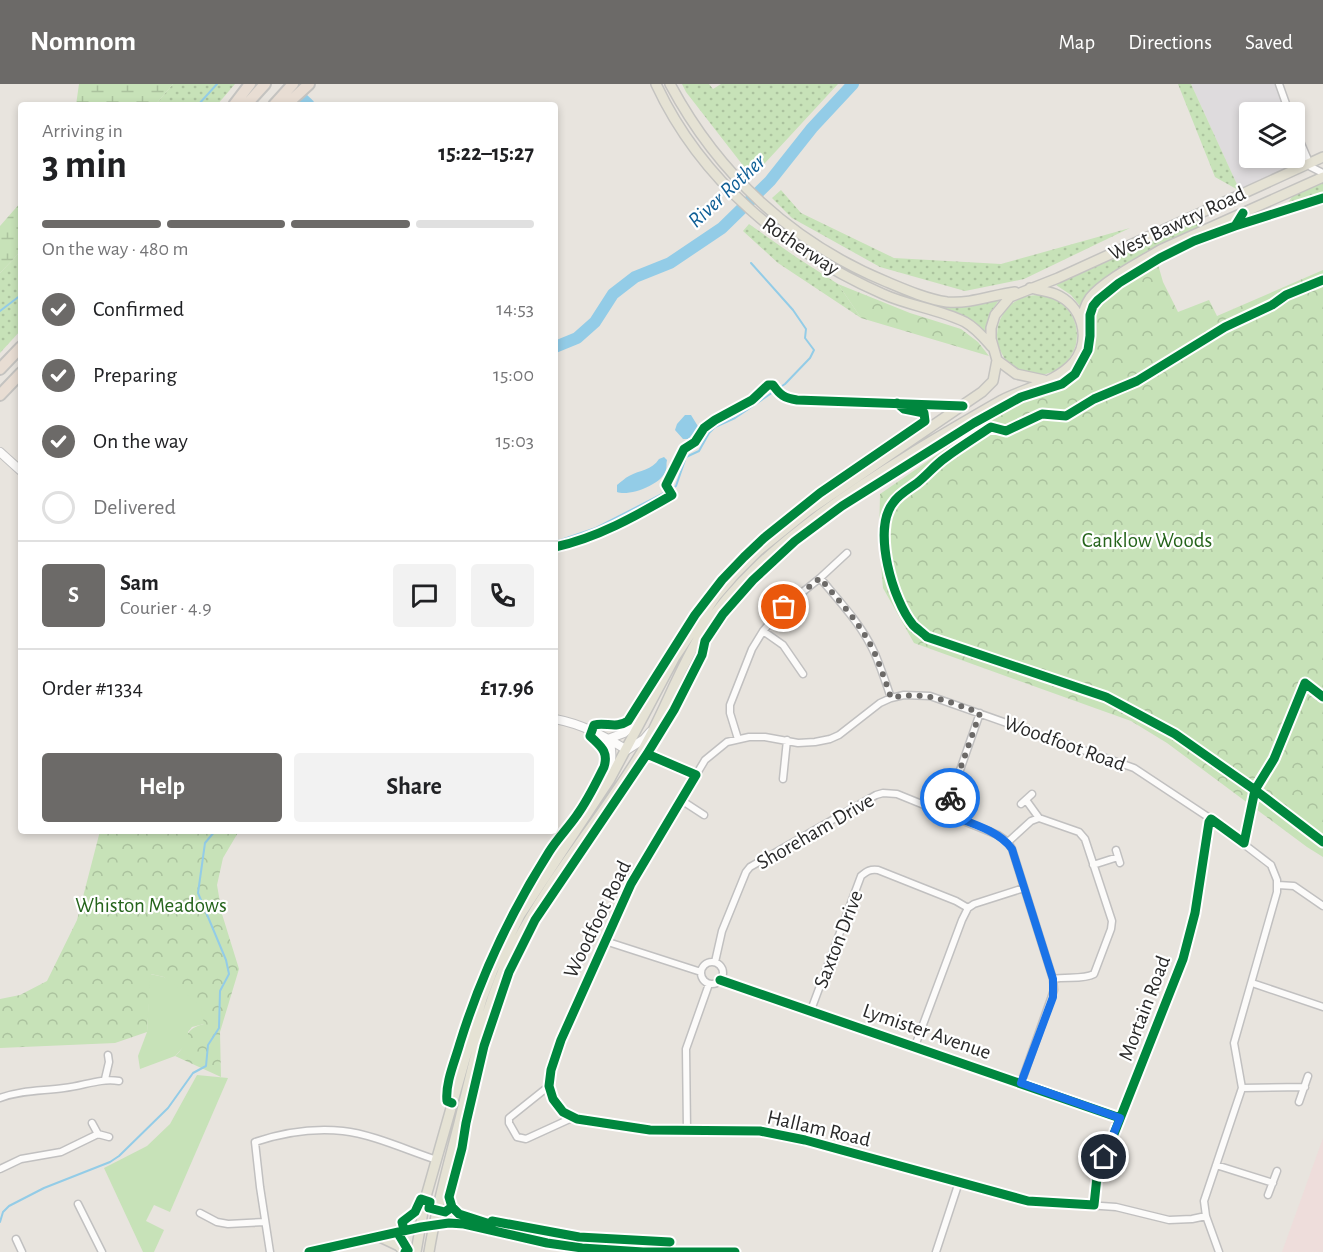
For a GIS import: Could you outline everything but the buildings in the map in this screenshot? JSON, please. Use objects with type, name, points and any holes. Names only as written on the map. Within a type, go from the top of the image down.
[{"type":"highway","points":[[236,102],[250,84]]},
{"type":"highway","points":[[249,102],[265,84]]},
{"type":"highway","points":[[284,102],[293,84]]},
{"type":"highway","points":[[284,102],[309,84]]},
{"type":"highway","points":[[0,369],[18,350]]},
{"type":"highway","points":[[0,395],[18,376]]},
{"type":"main road","name":"Rotherway","points":[[656,84],[674,117],[697,151],[735,196],[798,249],[834,271],[884,295],[965,322],[993,348]]},
{"type":"main road","name":"Rotherway","points":[[670,84],[686,115],[712,151],[745,188],[788,226],[831,255],[866,274],[947,302],[970,302],[1018,292]]},
{"type":"main road","name":"West Bawtry Road","points":[[1030,288],[1058,278],[1323,157]]},
{"type":"main road","name":"West Bawtry Road","points":[[1082,321],[1084,308],[1093,295],[1143,260],[1162,249],[1323,175]]},
{"type":"main road","points":[[416,1252],[425,1200],[492,970],[520,915],[627,750],[675,657],[693,628],[735,574],[758,551],[809,510],[988,387],[996,374],[997,360],[991,328],[995,315],[1005,302],[1018,292],[1030,288],[1057,294],[1076,310],[1082,321],[1083,342],[1077,358],[1066,370],[1022,390],[962,423],[820,515],[778,547],[744,578],[704,630],[621,786],[548,889],[515,944],[493,994],[483,1026],[433,1225],[429,1252]]},
{"type":"main road","points":[[997,360],[1016,374],[1046,380]]},
{"type":"main road","points":[[938,422],[945,425],[962,423]]},
{"type":"main road","points":[[445,1178],[449,1209],[464,1224]]},
{"type":"main road","points":[[309,1252],[449,1223],[582,1248],[735,1252]]},
{"type":"main road","points":[[380,1237],[399,1246],[404,1252]]},
{"type":"street","points":[[1279,84],[1285,102]]},
{"type":"street","points":[[1305,153],[1311,167],[1323,175]]},
{"type":"street","points":[[0,452],[18,468]]},
{"type":"street","points":[[738,739],[730,713],[731,697],[752,649],[763,631],[784,607],[847,553]]},
{"type":"street","points":[[820,578],[864,634],[875,654],[891,698]]},
{"type":"street","points":[[763,631],[783,645],[803,674]]},
{"type":"street","name":"Woodfoot Road","points":[[549,1086],[551,1070],[561,1040],[632,884],[705,760],[727,742],[765,736],[787,741],[815,742],[830,739],[839,735],[880,703],[891,698],[918,694],[930,696],[1127,764],[1211,819],[1271,865],[1276,872],[1278,885]]},
{"type":"street","points":[[608,739],[631,729],[646,713]]},
{"type":"street","points":[[945,813],[980,713]]},
{"type":"street","points":[[558,720],[592,730],[627,750],[644,739],[654,726]]},
{"type":"street","points":[[604,788],[612,761],[608,739]]},
{"type":"street","points":[[783,779],[787,741]]},
{"type":"street","name":"Shoreham Drive","points":[[715,962],[722,931],[750,867],[883,793],[897,794],[998,835],[1008,842]]},
{"type":"street","points":[[1032,795],[1023,802],[1039,818],[1083,835],[1112,921],[1094,974],[1085,978],[1071,976],[1053,979]]},
{"type":"street","points":[[681,800],[704,815]]},
{"type":"street","points":[[1021,1083],[1053,997],[1053,979],[1008,842],[1031,821],[1039,818]]},
{"type":"street","name":"Mortain Road","points":[[1094,1205],[1097,1177],[1183,959],[1195,913],[1211,819]]},
{"type":"street","points":[[1093,865],[1118,857]]},
{"type":"street","name":"Saxton Drive","points":[[811,1010],[861,876],[866,872],[872,869],[878,870],[968,908]]},
{"type":"street","points":[[1219,1252],[1206,1216],[1204,1200],[1242,1088],[1234,1043],[1278,885],[1294,886],[1323,906]]},
{"type":"street","points":[[915,1046],[968,908],[1024,888]]},
{"type":"street","points":[[605,941],[700,972]]},
{"type":"street","points":[[715,962],[723,969],[720,980],[715,984],[709,984],[703,980],[700,972],[705,964],[715,962]]},
{"type":"street","name":"Lymister Avenue","points":[[720,980],[1120,1118]]},
{"type":"street","points":[[1252,983],[1323,1007]]},
{"type":"street","points":[[687,1130],[687,1041],[709,984]]},
{"type":"street","points":[[105,1079],[108,1055]]},
{"type":"street","points":[[1299,1102],[1308,1076]]},
{"type":"street","points":[[0,1098],[105,1079],[119,1081]]},
{"type":"street","points":[[549,1086],[557,1106],[572,1118],[526,1139],[517,1137],[509,1123],[509,1118],[549,1086]]},
{"type":"street","points":[[1242,1088],[1305,1087]]},
{"type":"street","name":"Hallam Road","points":[[572,1118],[650,1130],[752,1130],[959,1182],[1028,1202],[1116,1207],[1168,1220],[1186,1220],[1206,1216]]},
{"type":"street","points":[[92,1123],[98,1134]]},
{"type":"street","points":[[270,1252],[255,1142],[299,1132],[344,1131],[437,1160]]},
{"type":"street","points":[[0,1169],[21,1159],[61,1152],[98,1134],[109,1137]]},
{"type":"street","points":[[1215,1165],[1273,1183]]},
{"type":"street","points":[[1268,1195],[1277,1172]]},
{"type":"street","points":[[936,1252],[959,1182]]},
{"type":"street","points":[[78,1204],[102,1252]]},
{"type":"street","points":[[200,1213],[217,1222],[228,1224],[265,1222]]},
{"type":"street","points":[[16,1239],[22,1252]]},
{"type":"shaded area","points":[[1191,84],[1277,84],[1283,102],[1239,102],[1239,168],[1287,168],[1240,191]]},
{"type":"shaded area","points":[[1323,1138],[1323,1252],[1282,1252]]},
{"type":"green space","points":[[79,84],[173,84],[158,102],[76,102]]},
{"type":"green space","points":[[173,84],[235,84],[220,102],[158,102]]},
{"type":"green space","points":[[682,84],[709,84],[713,89],[721,84],[838,84],[752,177]]},
{"type":"green space","points":[[1178,84],[1191,84],[1240,191],[1215,177]]},
{"type":"green space","points":[[1323,183],[1323,197],[1283,210],[1294,194]]},
{"type":"green space","points":[[781,190],[801,213],[894,258],[1001,264],[1130,228],[1024,279],[965,291],[880,267],[792,218],[772,198]]},
{"type":"green space","points":[[18,205],[18,254],[0,273],[0,226]]},
{"type":"green space","points":[[1202,220],[1204,224],[1164,244],[1085,298],[1080,306],[1071,295],[1056,285],[1176,228]]},
{"type":"green space","points":[[749,224],[838,284],[861,318],[778,263],[743,231]]},
{"type":"green space","points":[[18,254],[18,333],[0,353],[0,273]]},
{"type":"green space","name":"Canklow Woods","points":[[1157,261],[1163,282],[1178,312],[1209,300],[1217,316],[1323,270],[1323,857],[1167,743],[1131,721],[914,643],[883,588],[879,541],[880,494],[973,430],[1016,405],[1069,383],[1082,368],[1093,346],[1093,315],[1097,304],[1116,288]]},
{"type":"green space","points":[[838,284],[910,313],[961,329],[978,342],[989,356],[861,318]]},
{"type":"green space","points":[[1037,295],[1052,298],[1065,307],[1074,320],[1077,335],[1074,350],[1065,363],[1052,372],[1037,375],[1022,372],[1009,363],[1000,350],[997,335],[1000,320],[1009,307],[1022,298]]},
{"type":"green space","points":[[999,300],[989,315],[985,333],[971,322],[934,307],[935,305],[977,305]]},
{"type":"green space","name":"Whiston Meadows","points":[[99,834],[237,834],[223,858],[217,885],[222,914],[239,969],[220,1032],[221,1077],[175,1056],[191,1030],[204,1024],[164,977],[151,974],[147,1032],[115,1043],[0,1048],[0,999],[20,995],[47,981],[77,920]]},
{"type":"green space","points":[[150,974],[164,977],[201,1006],[204,1024],[192,1027],[188,1032],[188,1042],[175,1056],[140,1069],[138,1056],[147,1032]]},
{"type":"green space","points":[[197,1075],[228,1078],[170,1212],[154,1205],[146,1221],[164,1230],[154,1252],[143,1252],[104,1168],[147,1146],[170,1124]]},
{"type":"water","points":[[685,415],[691,415],[699,428],[688,439],[683,439],[675,430]]},
{"type":"water","points":[[664,457],[667,460],[666,469],[659,480],[637,491],[617,492],[617,485],[624,479],[649,468]]},
{"type":"waterway","points":[[201,102],[217,84]]},
{"type":"waterway","name":"River Rother","points":[[558,346],[577,338],[595,322],[613,294],[635,277],[670,263],[722,228],[770,181],[812,128],[853,84]]},
{"type":"waterway","name":"River Rother","points":[[290,87],[306,102]]},
{"type":"waterway","points":[[558,541],[596,528],[676,486],[686,457],[699,451],[715,427],[735,418],[785,384],[810,358],[814,350],[805,338],[806,329],[793,310],[751,263]]},
{"type":"waterway","points":[[0,311],[18,297]]},
{"type":"waterway","points":[[0,1222],[3,1212],[9,1206],[44,1188],[110,1162],[119,1156],[168,1108],[193,1073],[206,1066],[208,1045],[219,1028],[220,991],[229,974],[226,960],[198,893],[205,843],[212,834]]},
{"type":"cycle path","points":[[1235,226],[1323,198]]},
{"type":"cycle path","points":[[489,1230],[490,1224],[459,1214],[452,1207],[449,1197],[484,1046],[509,972],[535,920],[674,710],[702,655],[705,641],[723,614],[753,580],[795,541],[842,506],[974,423],[1021,397],[1062,384],[1075,374],[1088,350],[1090,315],[1098,300],[1119,283],[1160,258],[1194,241],[1235,226],[1243,213]]},
{"type":"cycle path","points":[[1323,280],[1286,295],[1272,305],[1225,327],[1137,381],[1094,399],[1066,416],[1042,414],[1006,431],[991,427],[941,461],[898,497],[887,515],[884,530],[888,565],[898,600],[913,625],[927,637],[1106,697],[1175,734],[1255,790],[1323,842]]},
{"type":"cycle path","points":[[558,546],[601,532],[672,495],[666,485],[684,449],[695,442],[704,428],[752,400],[768,385],[773,385],[780,394],[797,400],[963,406]]},
{"type":"cycle path","points":[[452,1103],[447,1101],[447,1087],[468,1018],[487,969],[535,875],[552,847],[581,809],[604,767],[604,753],[590,736],[594,725],[619,725],[628,721],[695,615],[722,580],[764,538],[820,493],[925,421],[924,413],[904,409],[897,403]]},
{"type":"cycle path","points":[[647,754],[696,775],[631,884],[561,1040],[551,1070],[549,1086],[553,1099],[563,1112],[577,1119],[650,1130],[760,1131],[805,1140],[1028,1201],[1094,1205],[1097,1177],[1183,959],[1195,913],[1209,822],[1211,819],[1244,843],[1255,790],[1274,759],[1305,683],[1323,697]]},
{"type":"cycle path","points":[[720,980],[1120,1118]]},
{"type":"cycle path","points":[[405,1252],[408,1250],[399,1235],[404,1230],[402,1222],[415,1212],[421,1199],[430,1202],[429,1208],[445,1212],[452,1207]]},
{"type":"cycle path","points":[[490,1224],[492,1221],[579,1237],[670,1242]]},
{"type":"cycle path","points":[[309,1252],[449,1223],[582,1248],[643,1252],[735,1252]]},
{"type":"way so far","points":[[784,607],[820,578],[864,634],[875,654],[891,698],[918,694],[930,696],[980,713],[950,798]]},
{"type":"route","points":[[950,798],[945,813],[998,835],[1008,842],[1012,849],[1053,979],[1053,997],[1021,1083],[1120,1118],[1104,1157]]}]
